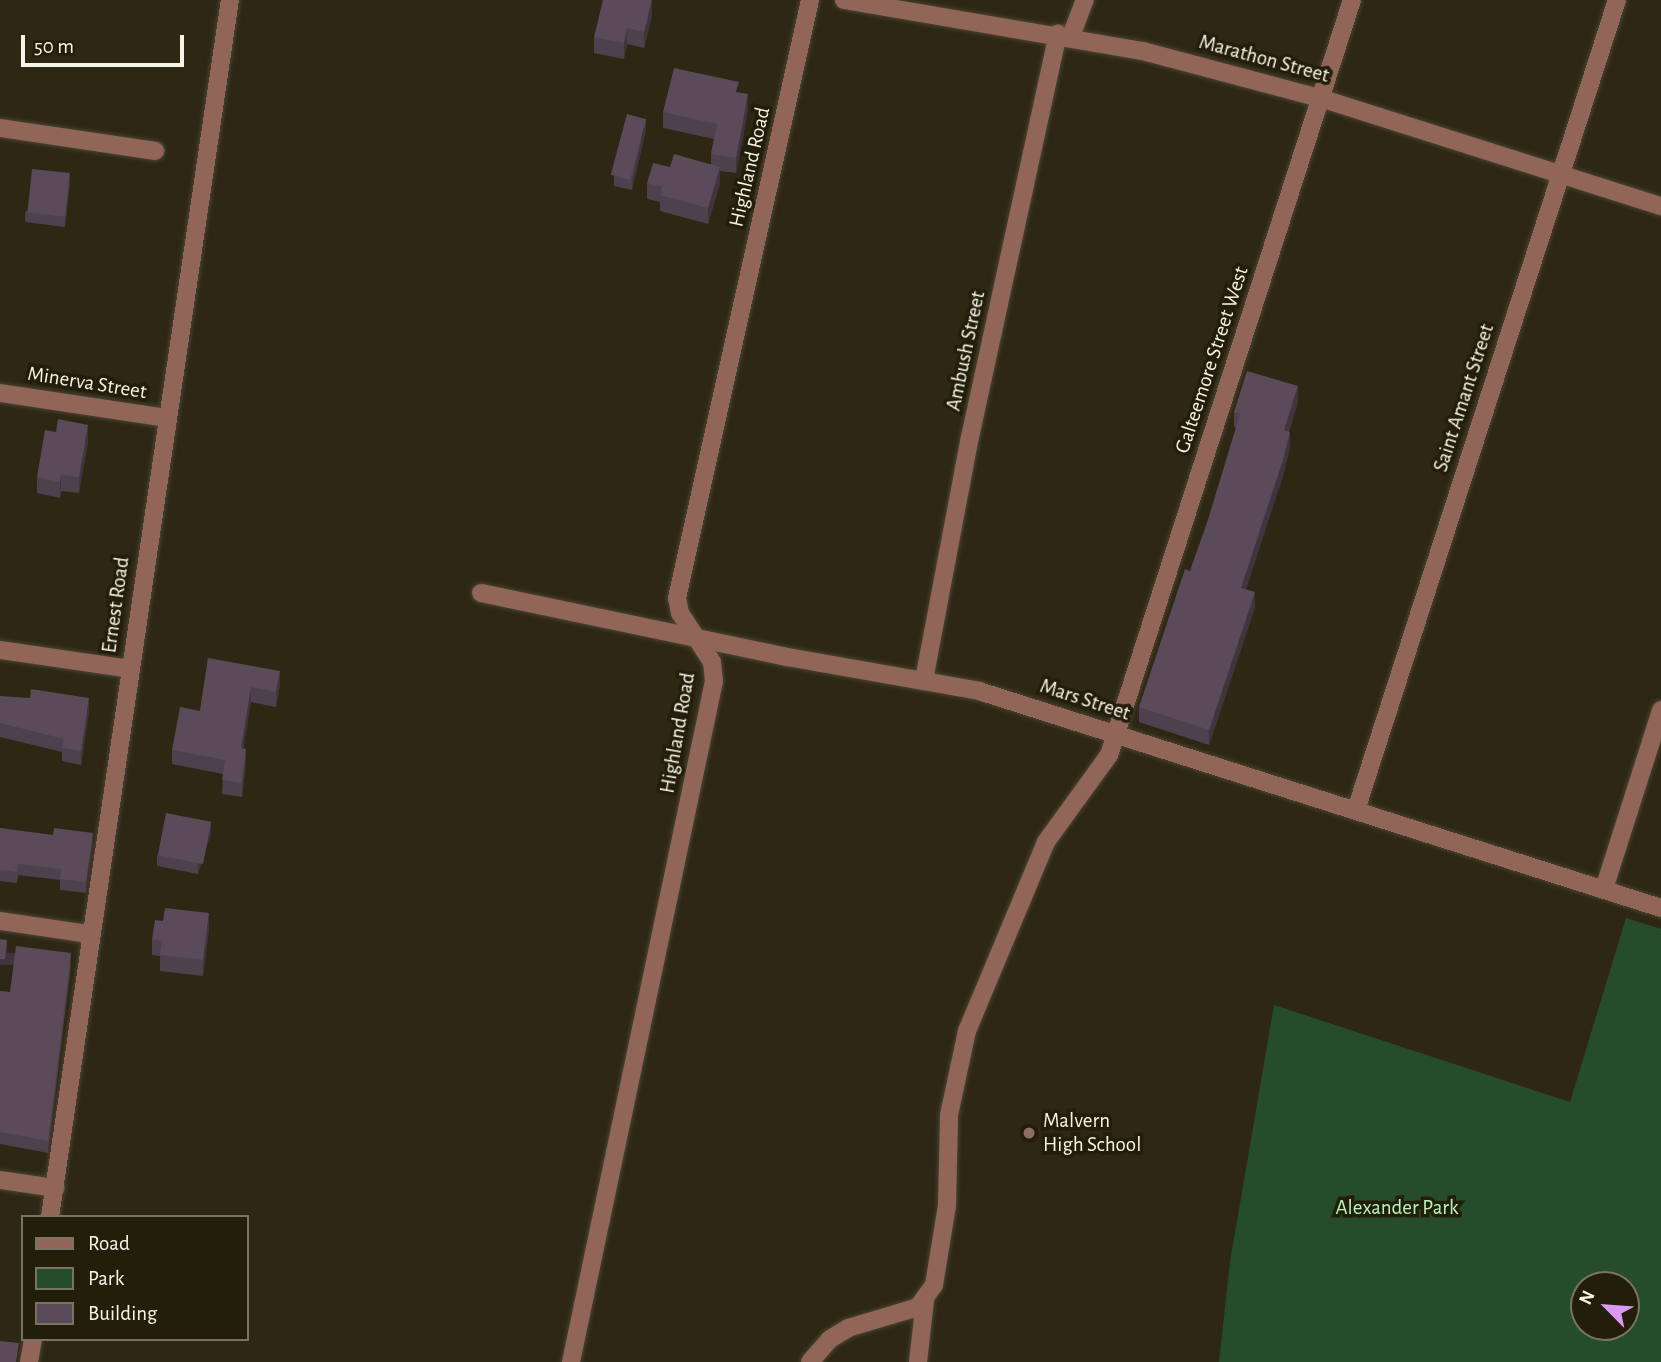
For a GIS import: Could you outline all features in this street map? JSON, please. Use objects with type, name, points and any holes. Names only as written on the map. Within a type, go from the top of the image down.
[{"type":"street","name":"Ernest Road","points":[[50,1215],[89,934],[230,0]]},
{"type":"street","name":"Highland Road","points":[[571,1362],[710,704],[714,670],[700,639],[680,613],[677,598],[810,0]]},
{"type":"street","name":"Marathon Street","points":[[844,0],[1065,35],[1320,98],[1661,206]]},
{"type":"street","name":"Ambush Street","points":[[924,680],[970,437],[1065,35],[1085,0]]},
{"type":"street","name":"Galteemore Street West","points":[[918,1362],[925,1301],[934,1285],[944,1229],[949,1115],[967,1031],[1039,856],[1097,776],[1115,734],[1352,0]]},
{"type":"street","name":"Saint Amant Street","points":[[1356,810],[1617,0]]},
{"type":"street","points":[[0,128],[155,151]]},
{"type":"street","name":"Minerva Street","points":[[0,393],[167,418]]},
{"type":"street","name":"Mars Street","points":[[481,593],[700,639],[979,691],[1661,908]]},
{"type":"street","points":[[0,650],[130,669]]},
{"type":"street","points":[[1604,889],[1661,710]]},
{"type":"street","points":[[0,921],[89,934]]},
{"type":"street","points":[[0,1180],[55,1188]]},
{"type":"street","points":[[810,1362],[830,1339],[848,1328],[918,1307],[925,1301]]},
{"type":"street","points":[[29,1362],[33,1341]]},
{"type":"green space","name":"Alexander Park","points":[[1626,918],[1661,929],[1661,1362],[1219,1362],[1230,1262],[1274,1005],[1570,1102]]},
{"type":"building","points":[[603,0],[652,0],[644,32],[627,28],[624,43],[594,37]]},
{"type":"building","points":[[674,68],[739,82],[736,92],[748,94],[736,158],[711,154],[717,124],[663,112]]},
{"type":"building","points":[[627,114],[646,119],[630,180],[611,175]]},
{"type":"building","points":[[674,154],[720,167],[708,208],[660,195],[662,187],[647,183],[653,163],[670,167]]},
{"type":"building","points":[[32,169],[70,173],[65,217],[27,213]]},
{"type":"building","points":[[1247,371],[1298,386],[1284,430],[1290,432],[1283,460],[1241,588],[1255,592],[1209,730],[1139,707],[1185,569],[1190,571],[1208,520],[1240,414],[1234,412]]},
{"type":"building","points":[[58,419],[88,425],[79,477],[61,475],[60,482],[37,477],[45,430],[56,432]]},
{"type":"building","points":[[208,658],[280,671],[276,692],[251,687],[241,748],[246,749],[242,783],[222,780],[225,760],[172,750],[180,707],[200,711]]},
{"type":"building","points":[[31,689],[89,698],[81,751],[62,748],[64,739],[0,723],[0,696],[30,698]]},
{"type":"building","points":[[166,813],[211,822],[203,864],[158,855]]},
{"type":"building","points":[[0,828],[53,835],[54,828],[93,833],[86,882],[60,879],[61,869],[18,864],[17,872],[0,870]]},
{"type":"building","points":[[165,908],[209,913],[203,960],[160,955],[162,941],[152,939],[155,920],[163,921]]},
{"type":"building","points":[[0,939],[7,940],[5,959],[0,959]]},
{"type":"building","points":[[16,946],[71,953],[48,1141],[0,1132],[0,991],[10,992]]},
{"type":"building","points":[[0,1341],[19,1343],[16,1362],[0,1362]]},
{"type":"place","name":"Malvern High School","points":[[1029,1133]]}]
